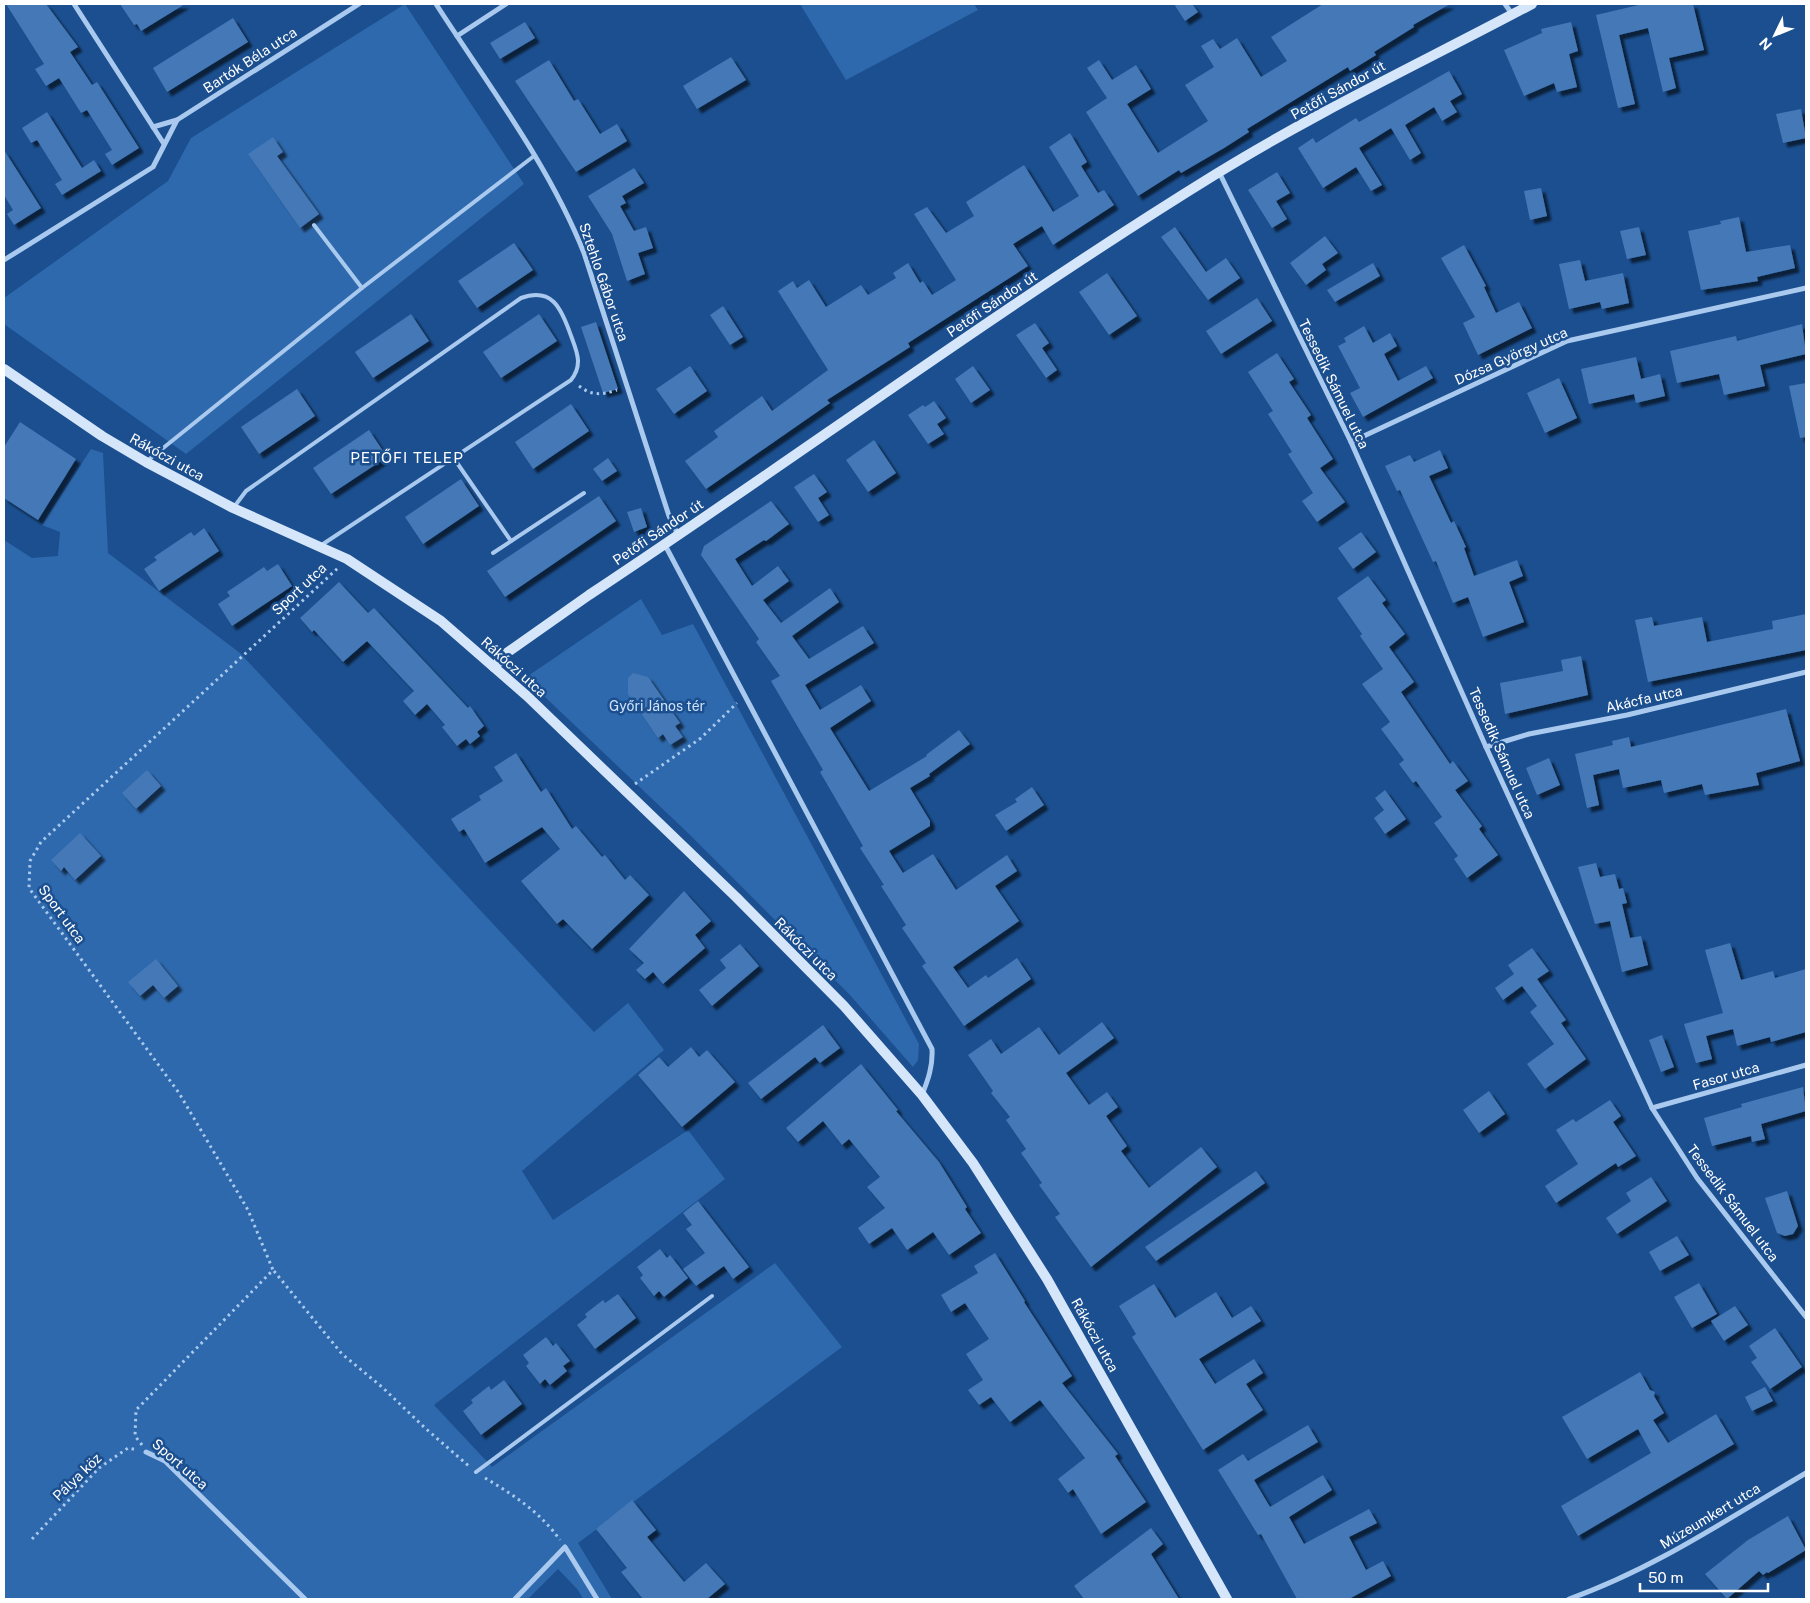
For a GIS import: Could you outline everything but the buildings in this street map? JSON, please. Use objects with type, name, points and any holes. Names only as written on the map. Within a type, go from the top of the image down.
[{"type":"main road","name":"Petőfi Sándor út","points":[[494,666],[508,652],[1094,252],[1219,172],[1356,95],[1532,4]]},
{"type":"main road","name":"Rákóczi utca","points":[[4,369],[102,436],[146,462],[233,508],[347,559],[441,621],[494,666],[736,897],[844,1006],[922,1095],[974,1163],[1047,1278],[1227,1599]]},
{"type":"street","points":[[74,4],[164,144]]},
{"type":"street","name":"Bartók Béla utca","points":[[4,260],[153,167],[177,120],[359,4]]},
{"type":"street","name":"Sztehlo Gábor utca","points":[[436,4],[559,198],[584,253],[668,516],[678,536]]},
{"type":"street","points":[[457,36],[506,4]]},
{"type":"street","points":[[1505,4],[1512,14]]},
{"type":"street","points":[[153,127],[177,120]]},
{"type":"street","name":"Tessedik Sámuel utca","points":[[1219,172],[1351,442],[1486,747],[1652,1108],[1697,1178],[1806,1317]]},
{"type":"street","name":"Dózsa György utca","points":[[1351,442],[1567,341],[1806,288]]},
{"type":"street","points":[[664,545],[932,1049],[933,1060],[929,1078],[922,1095]]},
{"type":"street","name":"Akácfa utca","points":[[1486,747],[1529,734],[1627,715],[1806,672]]},
{"type":"street","name":"Fasor utca","points":[[1652,1108],[1806,1065]]},
{"type":"street","name":"Sport utca","points":[[146,1452],[165,1461],[305,1599]]},
{"type":"street","name":"Múzeumkert utca","points":[[1569,1599],[1608,1585],[1646,1568],[1806,1473]]},
{"type":"street","points":[[515,1599],[565,1547],[597,1599]]},
{"type":"lane","points":[[146,462],[362,288],[534,156]]},
{"type":"lane","points":[[314,225],[362,288]]},
{"type":"lane","points":[[233,508],[246,491],[521,298],[536,294],[547,297],[562,311],[578,357],[577,369],[571,380],[320,546]]},
{"type":"lane","points":[[453,457],[511,541]]},
{"type":"lane","points":[[493,553],[584,493]]},
{"type":"lane","points":[[476,1472],[712,1296]]},
{"type":"path","points":[[571,380],[587,393],[602,395],[627,387]]},
{"type":"path","name":"Sport utca","points":[[347,559],[42,842],[30,861],[29,888],[179,1093],[248,1210],[273,1270],[342,1354],[382,1387],[425,1428],[476,1472],[513,1495],[548,1522],[565,1547]]},
{"type":"path","points":[[625,792],[701,738],[745,695]]},
{"type":"path","name":"Sport utca","points":[[146,1452],[135,1436],[136,1410],[273,1270]]},
{"type":"path","name":"Pálya köz","points":[[32,1539],[99,1468],[128,1448],[146,1452]]},
{"type":"green space","points":[[405,4],[524,184],[186,454],[4,324],[4,298],[168,181],[191,138]]},
{"type":"green space","points":[[800,4],[974,4],[978,10],[846,80]]},
{"type":"green space","points":[[91,449],[103,453],[108,553],[240,653],[594,1032],[628,1003],[664,1050],[522,1171],[553,1220],[688,1130],[725,1179],[434,1405],[492,1467],[775,1263],[842,1347],[578,1543],[612,1599],[583,1599],[578,1590],[558,1569],[528,1599],[4,1599],[4,540],[32,558],[58,556],[60,532],[42,525]]},
{"type":"green space","name":"Győri János tér","points":[[641,599],[662,635],[693,624],[919,1044],[918,1060],[913,1067],[849,994],[688,833],[525,678]]},
{"type":"district","name":"PETŐFI TELEP","points":[[407,457]]}]
